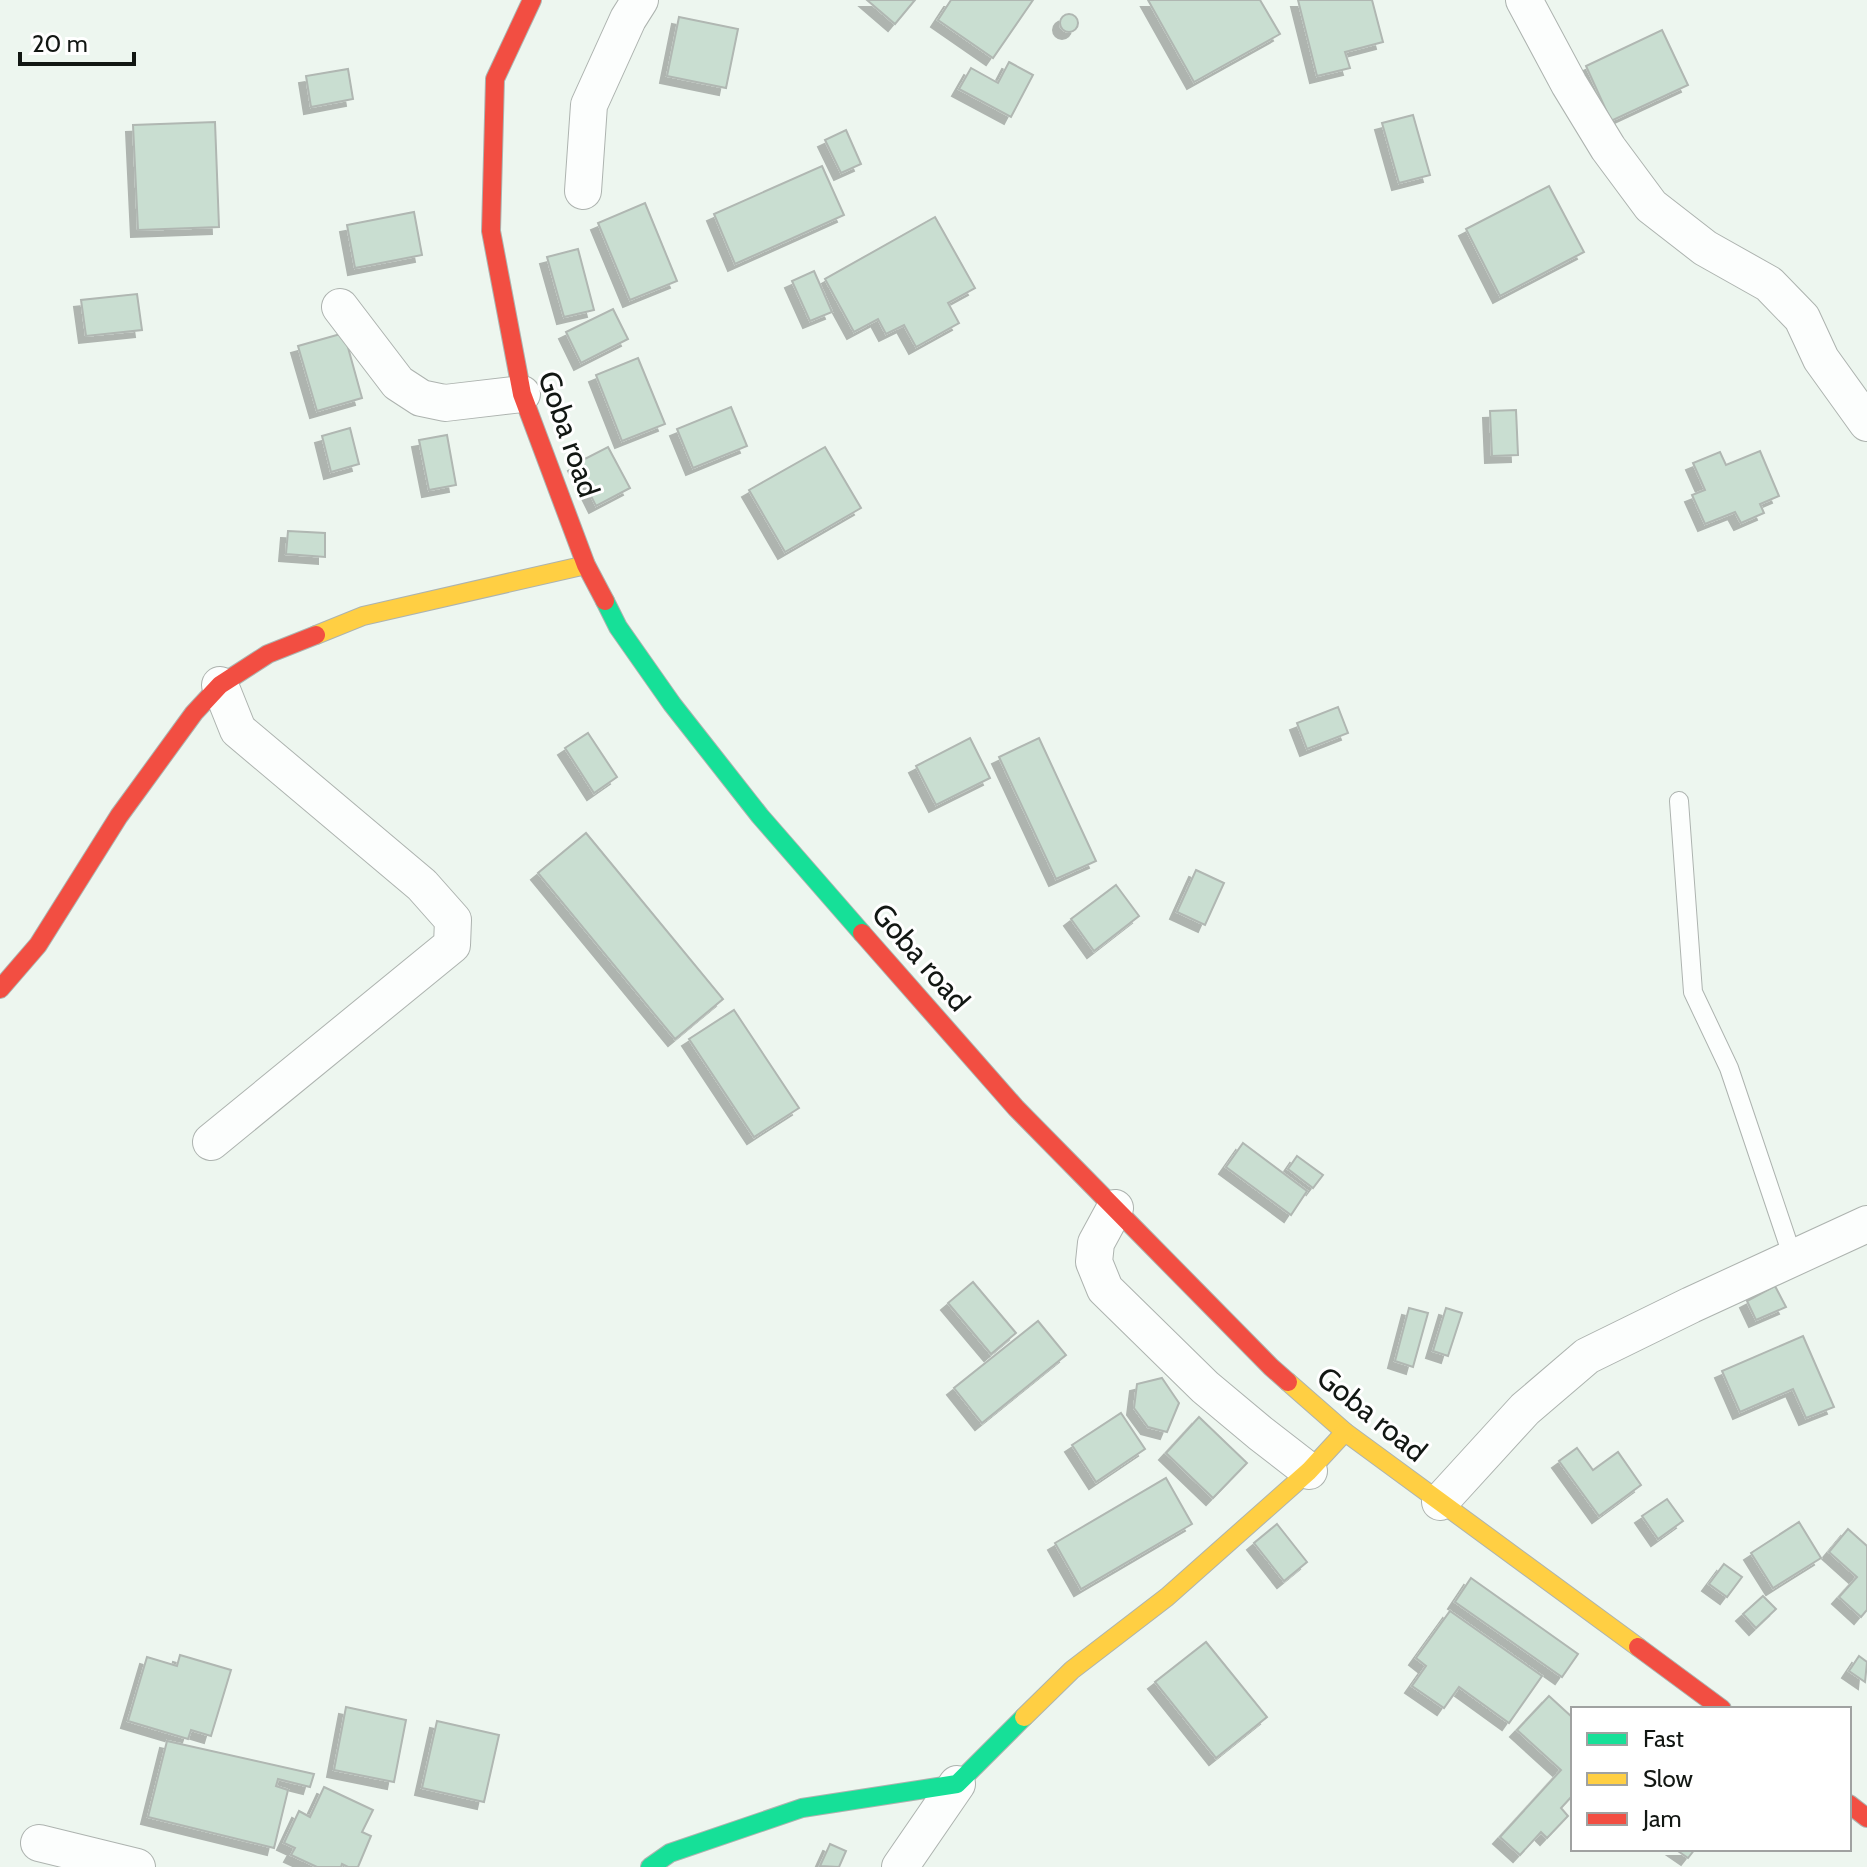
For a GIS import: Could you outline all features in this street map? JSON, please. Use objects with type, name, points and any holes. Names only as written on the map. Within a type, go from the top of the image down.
[{"type":"street","name":"Goba road","points":[[532,0],[495,79],[491,231],[522,394],[586,565],[618,627],[672,704],[760,816],[1016,1108],[1271,1367],[1345,1432],[1719,1707]]},
{"type":"street","points":[[583,191],[589,105],[628,19],[640,0]]},
{"type":"street","points":[[1524,0],[1608,148],[1651,206],[1705,248],[1769,284],[1802,318],[1821,359],[1867,423]]},
{"type":"street","points":[[340,307],[398,383],[421,398],[445,403],[522,394]]},
{"type":"street","points":[[0,989],[38,945],[119,816],[194,713],[220,685],[268,654],[363,616],[586,565]]},
{"type":"street","points":[[211,1142],[452,945],[453,920],[422,885],[238,730],[220,685]]},
{"type":"street","points":[[1115,1208],[1096,1243],[1094,1262],[1105,1289],[1205,1387],[1309,1471]]},
{"type":"street","points":[[1440,1502],[1525,1409],[1587,1356],[1867,1224]]},
{"type":"street","points":[[900,1867],[957,1784],[1072,1670],[1167,1597],[1309,1471],[1345,1432]]},
{"type":"street","points":[[650,1867],[670,1853],[802,1808],[957,1784]]},
{"type":"street","points":[[1851,1806],[1867,1818]]},
{"type":"street","points":[[39,1843],[137,1867]]},
{"type":"lane","points":[[1679,801],[1693,992],[1729,1068],[1793,1258]]},
{"type":"building","points":[[867,0],[915,0],[895,24]]},
{"type":"building","points":[[951,0],[1033,0],[993,58],[938,20]]},
{"type":"building","points":[[1148,0],[1260,0],[1280,34],[1194,82]]},
{"type":"building","points":[[1298,0],[1372,0],[1383,42],[1345,52],[1350,68],[1317,76]]},
{"type":"building","points":[[1065,14],[1073,14],[1078,23],[1076,30],[1065,32],[1060,27],[1060,19]]},
{"type":"building","points":[[679,17],[738,29],[726,88],[667,76]]},
{"type":"building","points":[[1662,30],[1688,85],[1611,121],[1586,66]]},
{"type":"building","points":[[1009,62],[1033,75],[1011,117],[959,89],[971,68],[998,83]]},
{"type":"building","points":[[348,69],[353,99],[311,107],[306,76]]},
{"type":"building","points":[[1413,115],[1430,175],[1399,183],[1382,123]]},
{"type":"building","points":[[215,122],[219,227],[138,230],[133,125]]},
{"type":"building","points":[[846,130],[861,164],[841,173],[825,140]]},
{"type":"building","points":[[822,166],[844,215],[735,264],[714,214]]},
{"type":"building","points":[[1549,186],[1584,252],[1500,296],[1466,229]]},
{"type":"building","points":[[645,203],[677,281],[630,300],[598,223]]},
{"type":"building","points":[[414,212],[422,255],[355,268],[347,225]]},
{"type":"building","points":[[935,217],[975,288],[948,303],[959,323],[916,347],[904,325],[886,334],[878,319],[854,332],[825,279]]},
{"type":"building","points":[[578,249],[594,310],[564,317],[547,257]]},
{"type":"building","points":[[814,271],[832,312],[810,321],[792,281]]},
{"type":"building","points":[[137,294],[142,330],[86,336],[81,300]]},
{"type":"building","points":[[613,309],[628,339],[581,363],[566,332]]},
{"type":"building","points":[[344,333],[362,398],[317,411],[298,346]]},
{"type":"building","points":[[638,358],[665,424],[622,441],[596,375]]},
{"type":"building","points":[[731,407],[747,446],[693,468],[677,429]]},
{"type":"building","points":[[1516,410],[1518,455],[1492,456],[1490,411]]},
{"type":"building","points":[[350,428],[359,464],[331,472],[322,436]]},
{"type":"building","points":[[447,435],[456,485],[429,490],[419,440]]},
{"type":"building","points":[[608,447],[630,488],[596,506],[575,464]]},
{"type":"building","points":[[825,447],[861,508],[785,552],[749,490]]},
{"type":"building","points":[[1760,451],[1779,496],[1760,504],[1764,513],[1741,523],[1735,512],[1705,524],[1692,495],[1705,490],[1693,463],[1720,452],[1726,465]]},
{"type":"building","points":[[288,531],[325,533],[325,557],[286,554]]},
{"type":"building","points":[[1338,707],[1348,733],[1307,749],[1297,723]]},
{"type":"building","points":[[588,733],[617,777],[594,793],[565,748]]},
{"type":"building","points":[[970,738],[990,778],[936,805],[916,766]]},
{"type":"building","points":[[1039,738],[1096,861],[1056,879],[999,757]]},
{"type":"building","points":[[586,833],[723,999],[675,1039],[538,873]]},
{"type":"building","points":[[1196,870],[1224,883],[1205,925],[1177,912]]},
{"type":"building","points":[[1116,885],[1139,916],[1094,951],[1071,919]]},
{"type":"building","points":[[734,1010],[799,1108],[754,1137],[689,1039]]},
{"type":"building","points":[[1243,1143],[1307,1191],[1291,1215],[1226,1167]]},
{"type":"building","points":[[1297,1156],[1323,1175],[1313,1188],[1288,1169]]},
{"type":"building","points":[[973,1282],[1016,1333],[991,1354],[948,1303]]},
{"type":"building","points":[[1775,1286],[1786,1307],[1756,1320],[1747,1301]]},
{"type":"building","points":[[1409,1308],[1428,1313],[1413,1367],[1395,1361]]},
{"type":"building","points":[[1446,1308],[1462,1313],[1448,1356],[1433,1351]]},
{"type":"building","points":[[1038,1321],[1066,1355],[982,1423],[954,1388]]},
{"type":"building","points":[[1803,1336],[1834,1407],[1806,1418],[1793,1389],[1740,1412],[1722,1371]]},
{"type":"building","points":[[1162,1378],[1179,1403],[1167,1432],[1148,1427],[1134,1408],[1137,1384]]},
{"type":"building","points":[[1121,1413],[1145,1449],[1096,1482],[1072,1445]]},
{"type":"building","points":[[1199,1417],[1247,1463],[1213,1498],[1166,1453]]},
{"type":"building","points":[[1577,1448],[1593,1470],[1618,1452],[1641,1485],[1599,1516],[1559,1461]]},
{"type":"building","points":[[1166,1478],[1192,1524],[1081,1589],[1055,1543]]},
{"type":"building","points":[[1667,1499],[1683,1521],[1658,1539],[1642,1516]]},
{"type":"building","points":[[1799,1522],[1821,1558],[1773,1588],[1751,1553]]},
{"type":"building","points":[[1277,1524],[1307,1562],[1284,1581],[1254,1543]]},
{"type":"building","points":[[1848,1529],[1867,1546],[1867,1610],[1861,1617],[1839,1597],[1857,1577],[1829,1552]]},
{"type":"building","points":[[1724,1564],[1742,1577],[1727,1597],[1709,1584]]},
{"type":"building","points":[[1471,1578],[1578,1654],[1562,1677],[1455,1602]]},
{"type":"building","points":[[1763,1596],[1776,1609],[1756,1628],[1743,1614]]},
{"type":"building","points":[[1450,1611],[1542,1676],[1509,1723],[1459,1687],[1444,1708],[1412,1686],[1426,1666],[1416,1658]]},
{"type":"building","points":[[1206,1642],[1267,1717],[1216,1758],[1155,1682]]},
{"type":"building","points":[[180,1655],[231,1670],[211,1736],[191,1730],[188,1739],[128,1721],[147,1657],[177,1666]]},
{"type":"building","points":[[1859,1656],[1867,1662],[1865,1682],[1849,1671]]},
{"type":"building","points":[[1549,1696],[1571,1716],[1571,1797],[1561,1808],[1568,1816],[1547,1838],[1541,1832],[1520,1855],[1500,1837],[1561,1770],[1517,1730]]},
{"type":"building","points":[[346,1707],[406,1720],[394,1782],[334,1770]]},
{"type":"building","points":[[437,1721],[499,1735],[484,1802],[422,1788]]},
{"type":"building","points":[[167,1741],[314,1774],[310,1787],[278,1779],[276,1786],[288,1790],[274,1848],[148,1817]]},
{"type":"building","points":[[324,1787],[373,1810],[362,1832],[371,1836],[358,1867],[342,1864],[341,1867],[317,1867],[291,1855],[295,1848],[284,1843],[299,1811],[310,1817]]},
{"type":"building","points":[[830,1844],[846,1851],[839,1867],[820,1866]]},
{"type":"building","points":[[1678,1851],[1693,1851],[1688,1858]]},
{"type":"traffic: fast","points":[[605,601],[618,627],[672,704],[760,816],[862,933]]},
{"type":"traffic: fast","points":[[650,1867],[670,1853],[802,1808],[957,1784],[1024,1717]]},
{"type":"traffic: slow","points":[[316,635],[363,616],[586,565]]},
{"type":"traffic: slow","points":[[1288,1382],[1345,1432],[1638,1647]]},
{"type":"traffic: slow","points":[[1024,1717],[1072,1670],[1167,1597],[1309,1471],[1345,1432]]},
{"type":"traffic: jam","points":[[532,0],[495,79],[491,231],[522,394],[586,565],[605,601]]},
{"type":"traffic: jam","points":[[0,989],[38,945],[119,816],[194,713],[220,685],[268,654],[316,635]]},
{"type":"traffic: jam","points":[[862,933],[1016,1108],[1288,1382]]},
{"type":"traffic: jam","points":[[1638,1647],[1719,1707]]},
{"type":"traffic: jam","points":[[1851,1806],[1867,1818]]}]
